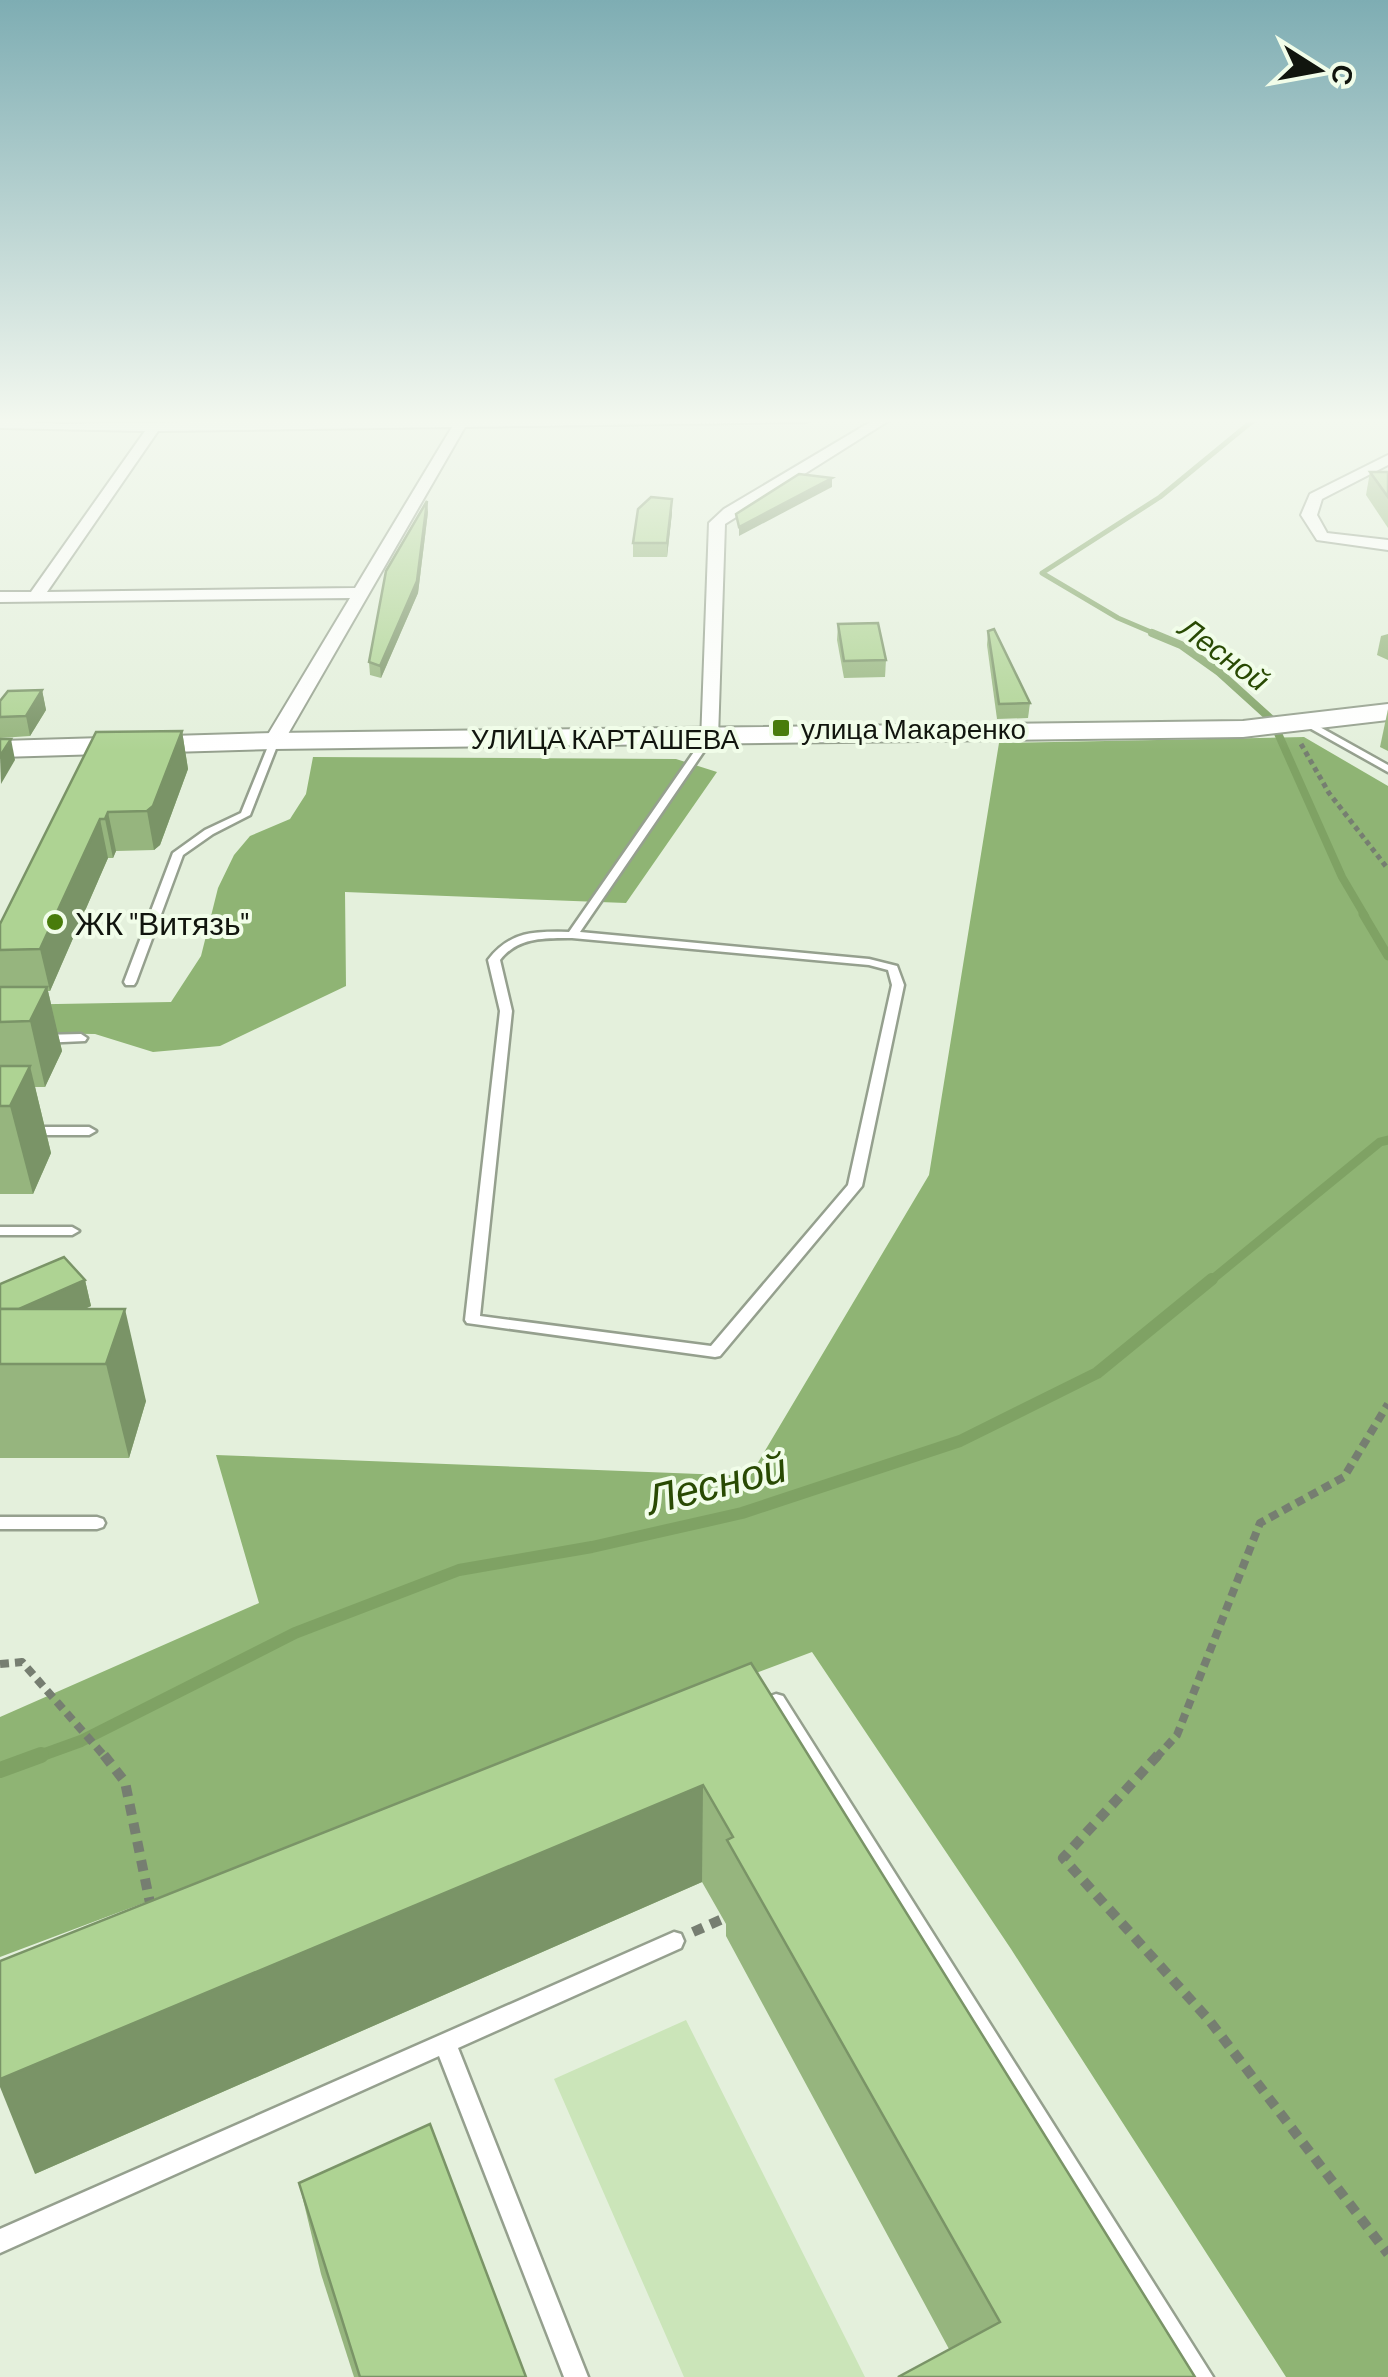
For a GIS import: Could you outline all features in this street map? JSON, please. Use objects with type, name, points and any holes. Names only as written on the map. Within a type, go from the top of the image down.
[{"type":"main road","name":"УЛИЦА КАРТАШЕВА","points":[[0,749],[274,740],[708,738],[1243,728],[1388,712]]},
{"type":"street","points":[[36,596],[83,529]]},
{"type":"street","points":[[274,740],[402,529]]},
{"type":"street","points":[[708,738],[717,529]]},
{"type":"street","points":[[1318,529],[1322,536],[1388,545]]},
{"type":"street","points":[[0,596],[364,593]]},
{"type":"lane","points":[[1297,725],[1388,769]]},
{"type":"lane","points":[[572,935],[708,738]]},
{"type":"lane","points":[[130,982],[178,853],[245,815],[274,740]]},
{"type":"lane","points":[[572,935],[869,962],[892,968],[898,985],[855,1186],[715,1352],[472,1320],[506,1012],[494,960],[504,945],[530,936],[572,935]]},
{"type":"lane","points":[[32,1039],[81,1038]]},
{"type":"lane","points":[[0,1131],[89,1131]]},
{"type":"lane","points":[[0,1231],[72,1231]]},
{"type":"lane","points":[[0,1523],[97,1523]]},
{"type":"lane","points":[[740,1716],[776,1701],[1201,2377]]},
{"type":"lane","points":[[0,2241],[674,1941]]},
{"type":"lane","points":[[445,2043],[576,2377]]},
{"type":"path","points":[[1297,725],[1302,748],[1324,787],[1362,830],[1388,869]]},
{"type":"path","points":[[1388,1404],[1344,1477],[1260,1523],[1177,1735],[1063,1858],[1209,2020],[1388,2254]]},
{"type":"path","points":[[0,1664],[22,1662],[74,1717],[125,1782],[155,1924]]},
{"type":"path","points":[[674,1941],[746,1908]]},
{"type":"green space","points":[[1304,737],[1388,786],[1388,2377],[1286,2377],[1011,1949],[812,1652],[0,1957],[0,1717],[259,1603],[216,1455],[750,1476],[929,1175],[999,743]]},
{"type":"green space","points":[[313,757],[676,759],[717,772],[626,903],[345,892],[346,986],[220,1046],[153,1052],[95,1034],[0,1033],[0,1005],[171,1002],[201,956],[218,888],[234,855],[250,836],[290,819],[306,794]]},
{"type":"green space","points":[[686,2020],[865,2377],[684,2377],[554,2079]]},
{"type":"building","points":[[411,529],[424,529],[417,581],[380,666],[369,662],[386,571]]},
{"type":"building","points":[[635,529],[669,529],[667,543],[633,543]]},
{"type":"building","points":[[878,623],[886,660],[844,661],[838,624]]},
{"type":"building","points":[[994,629],[1030,703],[999,704],[988,631]]},
{"type":"building","points":[[42,690],[26,716],[0,717],[0,701],[8,691]]},
{"type":"building","points":[[182,731],[153,806],[147,811],[108,812],[105,819],[100,819],[40,949],[0,950],[0,924],[96,732]]},
{"type":"building","points":[[0,739],[11,739],[0,756]]},
{"type":"building","points":[[0,987],[47,987],[30,1021],[0,1022]]},
{"type":"building","points":[[0,1066],[30,1066],[10,1106],[0,1106]]},
{"type":"building","points":[[64,1257],[85,1280],[19,1309],[0,1309],[0,1284]]},
{"type":"building","points":[[0,1309],[125,1309],[106,1364],[0,1364]]},
{"type":"building","points":[[751,1663],[1195,2377],[898,2377],[1000,2322],[727,1840],[733,1837],[703,1785],[0,2079],[0,1961]]},
{"type":"building","points":[[430,2124],[526,2377],[360,2377],[299,2183]]},
{"type":"waterway","name":"Лесной","points":[[1110,529],[1042,573],[1118,618],[1158,635]]},
{"type":"waterway","name":"Лесной","points":[[1152,633],[1181,645],[1219,672],[1272,720],[1342,877],[1365,916]]},
{"type":"waterway","name":"Лесной","points":[[1363,914],[1388,956]]},
{"type":"waterway","name":"Лесной","points":[[1209,1282],[1380,1142],[1388,1140]]},
{"type":"waterway","name":"Лесной","points":[[34,1758],[81,1741],[295,1633],[459,1570],[592,1547],[742,1513],[960,1441],[1097,1373],[1212,1279]]},
{"type":"waterway","name":"Лесной","points":[[0,1770],[41,1755]]},
{"type":"place","name":"улица Макаренко","points":[[781,728]]},
{"type":"place","name":"ЖК \"Витязь\"","points":[[55,922]]}]
